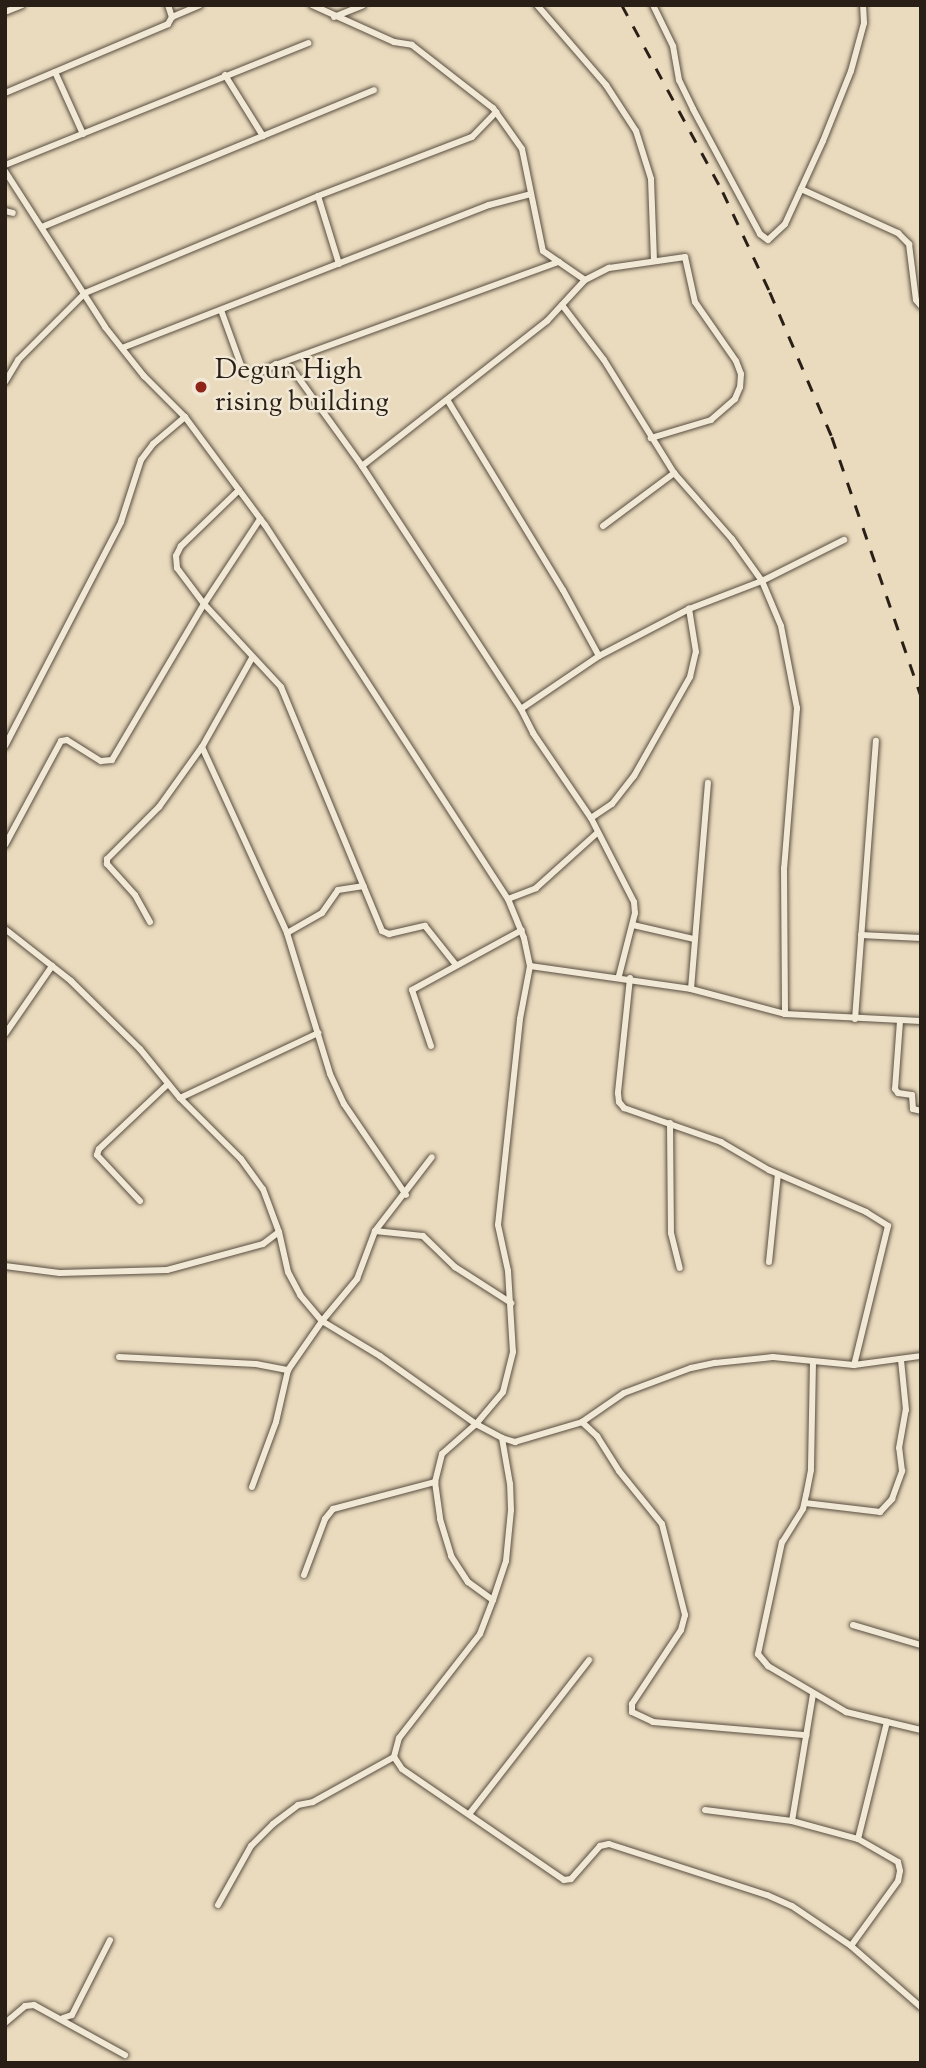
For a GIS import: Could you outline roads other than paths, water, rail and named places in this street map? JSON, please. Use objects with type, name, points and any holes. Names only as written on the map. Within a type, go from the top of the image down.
[{"type":"street","points":[[5,12],[22,5]]},
{"type":"street","points":[[169,5],[172,17]]},
{"type":"street","points":[[5,93],[168,24],[172,17],[200,5]]},
{"type":"street","points":[[312,5],[394,42],[412,45],[496,112],[522,149],[543,251],[585,280]]},
{"type":"street","points":[[334,17],[363,5]]},
{"type":"street","points":[[537,5],[606,85],[636,131],[651,179],[654,261]]},
{"type":"street","points":[[653,5],[673,46],[679,80],[763,240],[777,234],[785,224],[801,189],[851,71],[864,23],[863,5]]},
{"type":"street","points":[[5,166],[308,43]]},
{"type":"street","points":[[55,72],[83,134]]},
{"type":"street","points":[[225,75],[263,136]]},
{"type":"street","points":[[42,227],[374,90]]},
{"type":"street","points":[[5,382],[18,360],[85,293],[318,196],[472,137],[496,112]]},
{"type":"street","points":[[5,171],[105,327],[144,376],[186,417],[260,519],[508,899],[522,930],[530,965],[520,1019],[498,1225],[511,1303],[513,1352],[507,1383],[476,1424],[442,1454],[435,1482],[440,1519],[451,1556],[468,1583],[493,1600]]},
{"type":"street","points":[[801,189],[898,233],[911,251],[916,300],[921,306]]},
{"type":"street","points":[[122,348],[489,205],[531,194]]},
{"type":"street","points":[[318,196],[339,264]]},
{"type":"street","points":[[362,466],[547,321],[585,280],[609,268],[685,257],[695,302],[736,361],[741,373],[736,399],[711,420],[651,438]]},
{"type":"street","points":[[221,310],[242,368],[249,373],[258,374],[276,364],[559,262]]},
{"type":"street","points":[[562,305],[604,360],[674,473],[732,539],[762,581],[781,626],[797,708],[784,868],[785,1014]]},
{"type":"street","points":[[276,364],[287,366],[295,373],[362,466],[521,709],[533,733],[591,818],[634,902],[633,925],[620,976]]},
{"type":"street","points":[[448,401],[563,590],[599,656]]},
{"type":"street","points":[[5,746],[121,522],[141,460],[153,444],[186,417]]},
{"type":"street","points":[[603,526],[674,473]]},
{"type":"street","points":[[239,490],[181,546],[176,556],[177,568],[204,604],[252,658],[270,672],[281,687],[382,931],[389,934],[425,926],[456,965]]},
{"type":"street","points":[[5,845],[61,741],[67,740],[101,761],[112,760],[204,604],[260,519]]},
{"type":"street","points":[[521,709],[599,656],[689,609],[762,581],[844,540]]},
{"type":"street","points":[[591,818],[612,804],[634,776],[690,677],[696,652],[689,609]]},
{"type":"street","points":[[150,922],[135,895],[107,864],[107,859],[159,807],[202,747],[252,658]]},
{"type":"street","points":[[855,1020],[876,741]]},
{"type":"street","points":[[202,747],[287,933],[330,1074],[344,1104],[405,1195]]},
{"type":"street","points":[[691,989],[708,783]]},
{"type":"street","points":[[508,899],[536,888],[597,833]]},
{"type":"street","points":[[287,933],[322,912],[338,890],[364,886]]},
{"type":"street","points":[[633,925],[694,939]]},
{"type":"street","points":[[5,929],[52,966],[139,1049],[180,1098],[241,1159],[262,1189],[279,1232],[288,1272],[300,1295],[322,1321],[380,1356],[476,1424],[502,1438],[515,1442],[582,1422],[624,1393],[691,1368],[774,1357],[855,1366],[921,1356]]},
{"type":"street","points":[[431,1046],[412,990],[522,930]]},
{"type":"street","points":[[861,935],[921,938]]},
{"type":"street","points":[[530,965],[620,976],[691,989],[785,1014],[855,1020],[921,1021]]},
{"type":"street","points":[[5,1034],[52,966]]},
{"type":"street","points":[[630,978],[619,1102],[624,1108],[721,1142],[778,1174],[866,1212],[888,1226],[855,1366]]},
{"type":"street","points":[[900,1021],[896,1091],[912,1095],[912,1109],[921,1111]]},
{"type":"street","points":[[180,1098],[318,1033]]},
{"type":"street","points":[[140,1201],[97,1155],[99,1149],[168,1084]]},
{"type":"street","points":[[670,1123],[671,1233],[680,1268]]},
{"type":"street","points":[[252,1487],[276,1422],[288,1370],[322,1321],[357,1279],[375,1231],[432,1157]]},
{"type":"street","points":[[769,1262],[778,1174]]},
{"type":"street","points":[[375,1231],[423,1236],[455,1267],[511,1303]]},
{"type":"street","points":[[5,1266],[60,1273],[167,1270],[262,1244],[279,1232]]},
{"type":"street","points":[[118,1357],[242,1363],[288,1370]]},
{"type":"street","points":[[805,1503],[880,1512],[892,1499],[902,1471],[899,1448],[906,1410],[901,1360]]},
{"type":"street","points":[[813,1362],[811,1470],[805,1503],[782,1542],[758,1654],[768,1666],[846,1712],[921,1730]]},
{"type":"street","points":[[582,1422],[597,1436],[619,1471],[662,1524],[685,1615],[681,1630],[632,1704],[632,1712],[653,1722],[806,1735]]},
{"type":"street","points":[[218,1905],[251,1846],[273,1824],[298,1805],[313,1802],[394,1757],[399,1738],[480,1634],[506,1561],[511,1510],[510,1484],[502,1438]]},
{"type":"street","points":[[304,1575],[325,1519],[333,1509],[435,1482]]},
{"type":"street","points":[[853,1625],[921,1645]]},
{"type":"street","points":[[470,1813],[589,1660]]},
{"type":"street","points":[[792,1821],[813,1694]]},
{"type":"street","points":[[858,1839],[887,1722]]},
{"type":"street","points":[[394,1757],[402,1769],[470,1813],[564,1880],[571,1879],[600,1846],[609,1844],[767,1895],[792,1906],[851,1946],[921,2007]]},
{"type":"street","points":[[705,1810],[792,1821],[858,1839],[898,1862],[898,1881],[851,1946]]},
{"type":"street","points":[[63,2018],[72,2015],[110,1940]]},
{"type":"street","points":[[5,2023],[29,2004],[63,2018],[125,2055]]},
{"type":"railway","points":[[622,5],[723,192],[770,292],[832,437],[921,696]]},
{"type":"place","name":"Degun High rising building","points":[[201,387]]}]
